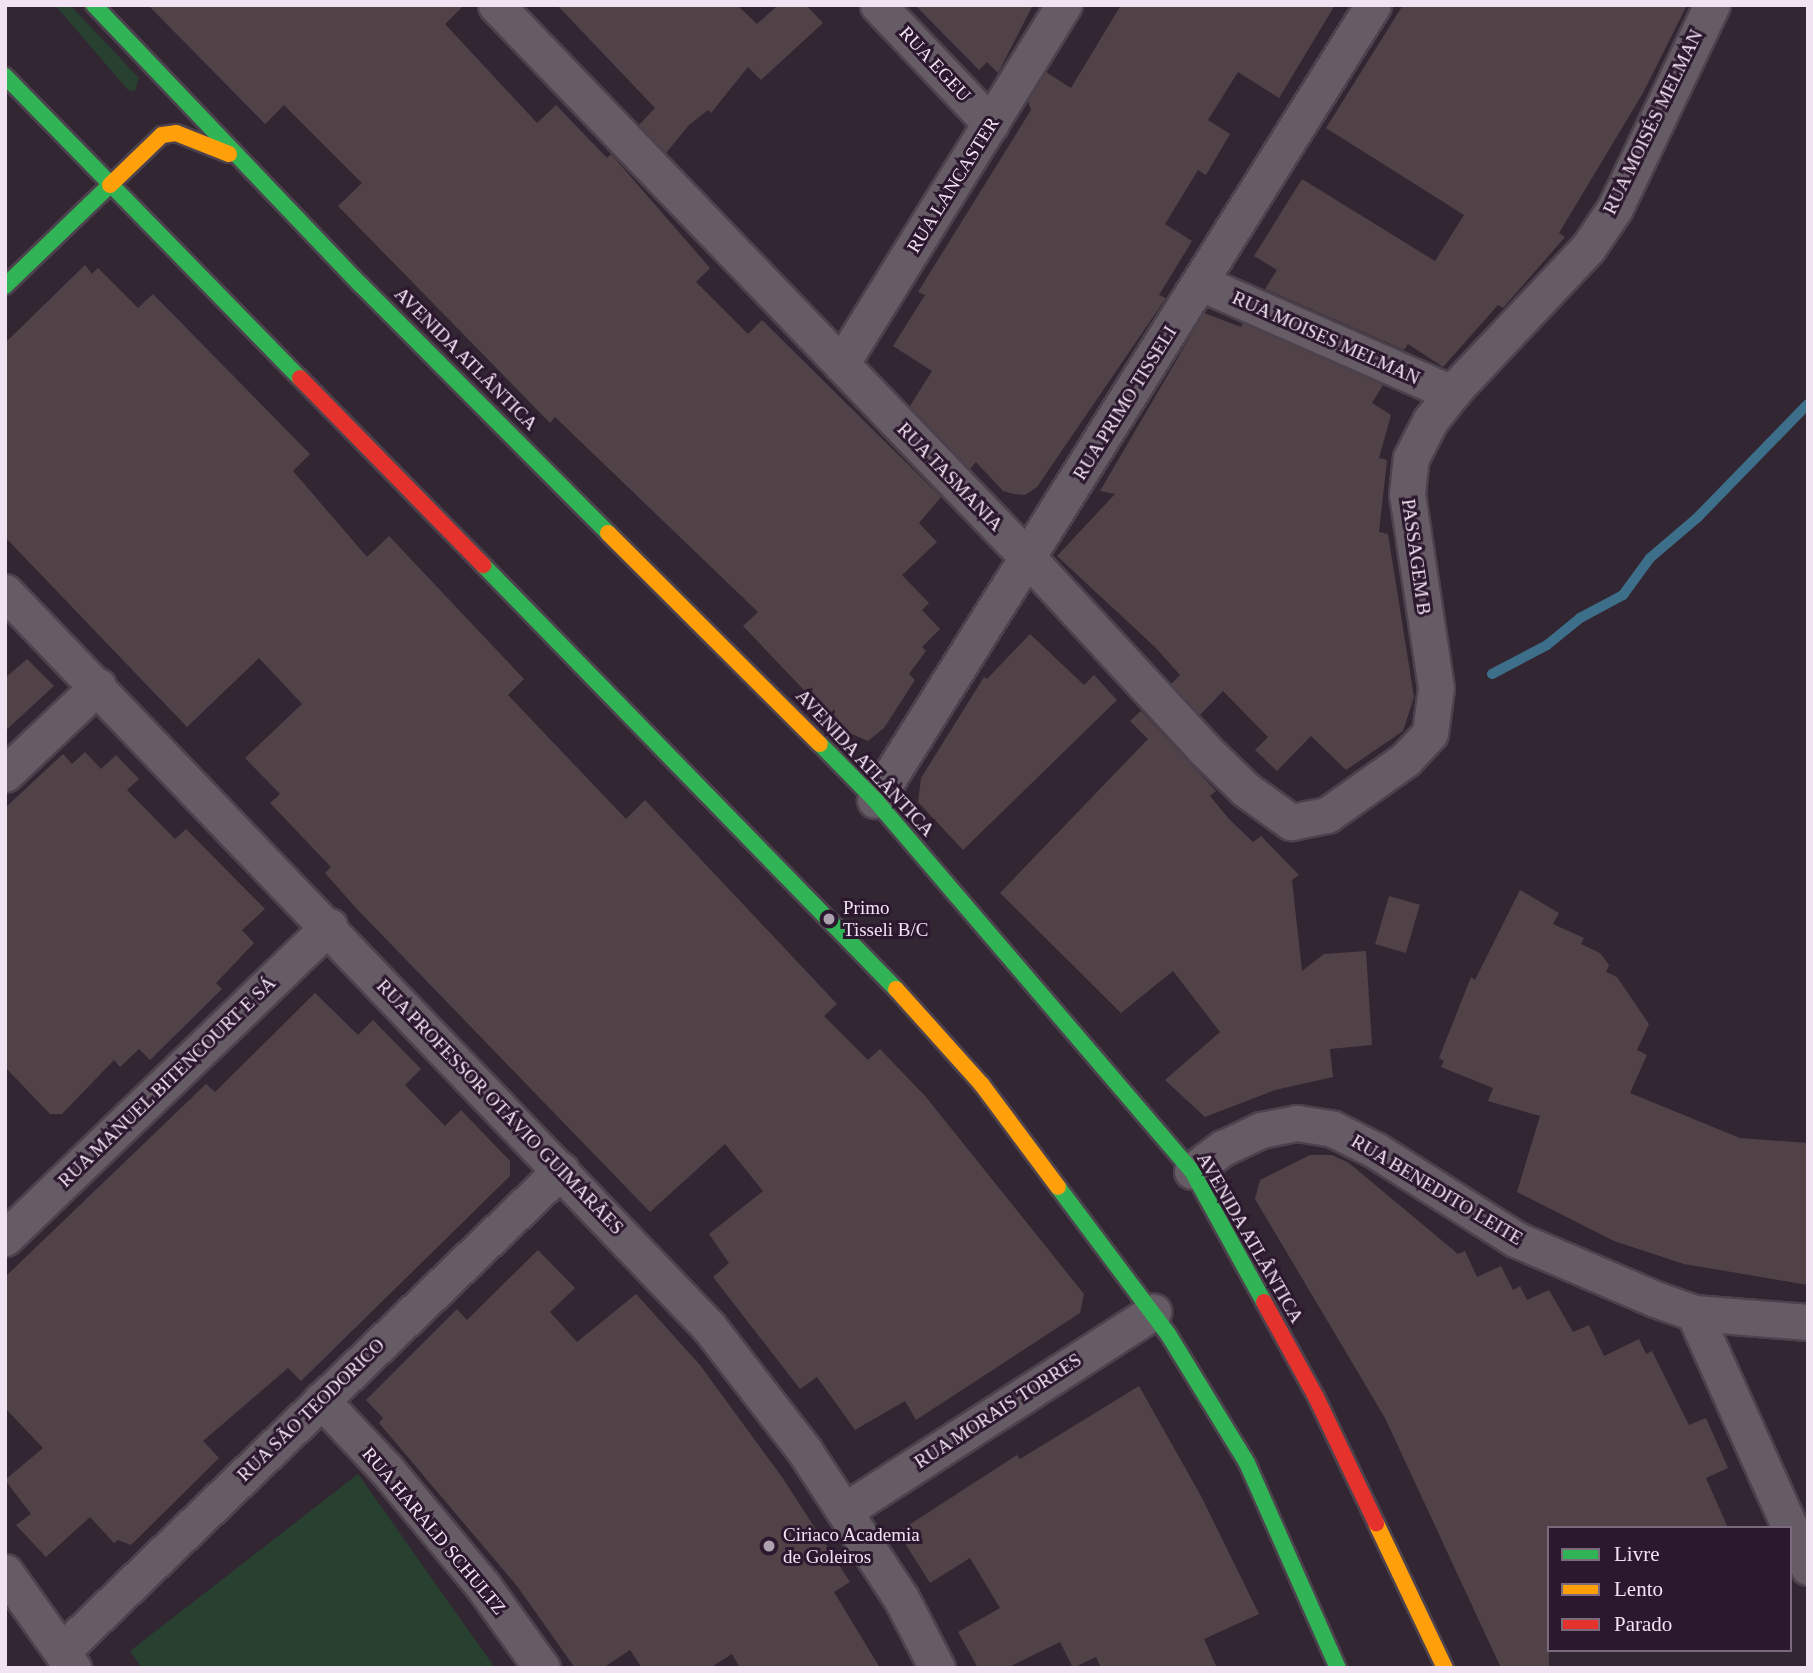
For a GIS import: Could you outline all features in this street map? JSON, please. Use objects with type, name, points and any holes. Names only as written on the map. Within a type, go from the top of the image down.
[{"type":"main road","name":"AVENIDA ATLÂNTICA","points":[[94,5],[240,159],[876,800],[1192,1171],[1316,1397],[1444,1668]]},
{"type":"main road","points":[[5,76],[889,981],[982,1085],[1153,1312],[1247,1463],[1338,1668]]},
{"type":"main road","points":[[5,286],[162,135],[194,139],[240,159]]},
{"type":"street","name":"RUA TASMANIA","points":[[496,5],[1245,789],[1291,822],[1327,815],[1406,759],[1430,733]]},
{"type":"street","name":"RUA EGEU","points":[[878,5],[990,124]]},
{"type":"street","name":"RUA LANCASTER","points":[[841,364],[1064,5]]},
{"type":"street","name":"RUA PRIMO TISSELI","points":[[876,800],[1373,5]]},
{"type":"street","name":"RUA MOISÉS MELMAN","points":[[1452,393],[1588,248],[1615,208],[1712,5]]},
{"type":"street","name":"RUA MOISES MELMAN","points":[[1201,284],[1452,393]]},
{"type":"street","name":"PASSAGEM B","points":[[1430,733],[1436,688],[1406,494],[1411,458],[1430,421],[1452,393]]},
{"type":"street","name":"RUA PROFESSOR OTÁVIO GUIMARÃES","points":[[5,592],[329,926],[709,1327],[804,1450],[901,1598],[937,1668]]},
{"type":"street","points":[[5,775],[98,686]]},
{"type":"street","name":"RUA MANUEL BITENCOURT E SÁ","points":[[5,1238],[329,926]]},
{"type":"street","name":"RUA BENEDITO LEITE","points":[[1192,1171],[1223,1148],[1261,1130],[1297,1123],[1333,1129],[1375,1150],[1515,1239],[1693,1313],[1808,1322]]},
{"type":"street","name":"RUA SÃO TEODORICO","points":[[68,1660],[321,1400],[561,1170]]},
{"type":"street","name":"RUA MORAIS TORRES","points":[[844,1511],[1153,1312]]},
{"type":"street","points":[[1693,1313],[1789,1526]]},
{"type":"street","name":"RUA HARALD SCHULTZ","points":[[321,1400],[386,1469],[483,1586],[542,1668]]},
{"type":"street","points":[[1792,1532],[1808,1567]]},
{"type":"street","points":[[5,1572],[68,1660]]},
{"type":"green space","points":[[55,5],[70,5],[139,78],[135,91],[128,90]]},
{"type":"green space","points":[[358,1474],[495,1668],[142,1668],[130,1651]]},
{"type":"building","points":[[148,5],[464,5],[445,24],[537,123],[556,105],[607,158],[611,154],[710,268],[696,282],[748,334],[762,320],[941,497],[919,523],[937,542],[902,575],[929,603],[922,610],[940,629],[922,647],[926,651],[909,674],[915,680],[884,728],[868,741],[845,731],[820,707],[743,626],[758,612],[555,417],[550,423],[338,206],[362,183],[284,105],[265,124]]},
{"type":"building","points":[[557,5],[737,5],[757,24],[778,5],[806,5],[823,23],[761,80],[748,67],[711,113],[708,110],[689,125],[666,153],[639,125],[655,108]]},
{"type":"building","points":[[915,5],[1033,5],[998,73],[987,62],[979,70]]},
{"type":"building","points":[[1121,5],[1335,5],[1279,98],[1238,72],[1208,120],[1230,134],[1206,175],[1198,170],[1165,224],[1192,241],[1159,295],[1166,298],[1037,487],[1025,495],[1014,494],[1003,491],[976,462],[970,469],[910,406],[932,371],[893,346],[925,295],[918,292],[1031,110],[1028,101],[1046,72],[1071,88]]},
{"type":"building","points":[[1403,5],[1687,5],[1643,93],[1559,233],[1565,237],[1503,308],[1498,305],[1443,367],[1408,344],[1404,350],[1265,289],[1277,270],[1254,256],[1302,179],[1435,261],[1464,215],[1326,128]]},
{"type":"building","points":[[85,265],[92,274],[98,268],[138,308],[153,294],[310,454],[293,471],[367,557],[389,536],[524,679],[508,695],[626,819],[645,800],[837,1004],[824,1016],[868,1060],[880,1049],[926,1097],[1084,1294],[1080,1313],[916,1420],[905,1401],[855,1430],[817,1377],[800,1389],[713,1277],[729,1263],[709,1234],[763,1191],[725,1144],[650,1212],[356,908],[325,873],[331,867],[270,803],[280,794],[245,758],[302,704],[259,658],[187,727],[5,537],[5,343]]},
{"type":"building","points":[[1204,313],[1241,327],[1243,323],[1383,385],[1372,403],[1391,415],[1379,458],[1387,460],[1379,532],[1388,534],[1414,697],[1403,731],[1346,770],[1311,736],[1277,771],[1255,750],[1268,737],[1223,691],[1200,715],[1171,684],[1180,675],[1156,648],[1057,556],[1115,494],[1100,491]]},
{"type":"building","points":[[1030,634],[1084,685],[1094,675],[1117,700],[963,850],[918,802],[921,778],[984,677],[987,679]]},
{"type":"building","points":[[27,659],[54,686],[5,731],[5,678]]},
{"type":"building","points":[[1141,711],[1216,791],[1210,796],[1229,819],[1253,842],[1261,836],[1299,875],[1292,880],[1302,971],[1324,954],[1366,951],[1372,1045],[1330,1049],[1333,1077],[1275,1090],[1205,1117],[1165,1080],[1220,1032],[1173,971],[1121,1013],[1000,893],[1148,739],[1130,721]]},
{"type":"building","points":[[85,752],[101,769],[116,755],[139,779],[127,790],[175,839],[186,829],[265,909],[242,930],[254,943],[216,983],[222,989],[150,1060],[139,1049],[120,1067],[114,1060],[62,1114],[50,1114],[5,1067],[5,808],[63,754],[72,764]]},
{"type":"building","points":[[1520,890],[1559,913],[1553,924],[1584,938],[1581,944],[1600,953],[1609,965],[1606,972],[1617,977],[1649,1024],[1637,1050],[1647,1055],[1630,1093],[1740,1138],[1808,1143],[1808,1285],[1684,1264],[1614,1241],[1517,1192],[1540,1116],[1488,1101],[1493,1088],[1441,1067],[1444,1061],[1439,1058],[1471,977],[1475,980]]},
{"type":"building","points":[[1389,896],[1420,905],[1406,953],[1375,944]]},
{"type":"building","points":[[315,993],[358,1035],[373,1020],[421,1069],[405,1085],[445,1126],[461,1110],[510,1161],[510,1176],[301,1381],[288,1368],[203,1441],[219,1458],[131,1545],[118,1540],[114,1543],[90,1517],[46,1557],[16,1525],[31,1514],[5,1480],[43,1448],[5,1408],[5,1277],[206,1084],[215,1092]]},
{"type":"building","points":[[1310,1155],[1332,1155],[1349,1163],[1458,1254],[1465,1251],[1477,1277],[1501,1266],[1513,1290],[1520,1286],[1527,1300],[1549,1290],[1573,1332],[1589,1325],[1604,1356],[1639,1339],[1646,1354],[1652,1351],[1689,1425],[1706,1418],[1728,1468],[1706,1478],[1727,1526],[1547,1526],[1549,1668],[1501,1668],[1385,1418],[1255,1199],[1260,1180]]},
{"type":"building","points":[[538,1250],[575,1288],[550,1312],[577,1342],[636,1294],[700,1365],[782,1477],[850,1582],[834,1592],[880,1668],[740,1668],[732,1654],[710,1668],[642,1668],[630,1650],[603,1668],[575,1668],[517,1586],[379,1423],[383,1418],[366,1400],[457,1309],[467,1320]]},
{"type":"building","points":[[1139,1386],[1201,1496],[1259,1614],[1204,1639],[1217,1668],[1101,1668],[1096,1657],[1073,1668],[1060,1642],[1007,1668],[978,1668],[958,1632],[1000,1608],[970,1558],[930,1583],[898,1532],[1017,1455],[1020,1459]]},
{"type":"waterway","points":[[1492,674],[1547,645],[1580,618],[1623,595],[1650,558],[1697,518],[1808,404]]},
{"type":"traffic: fast","points":[[94,5],[361,285],[608,533]]},
{"type":"traffic: fast","points":[[5,76],[300,378]]},
{"type":"traffic: fast","points":[[5,286],[110,185]]},
{"type":"traffic: fast","points":[[483,565],[896,989]]},
{"type":"traffic: fast","points":[[820,744],[875,800],[1192,1171],[1264,1302]]},
{"type":"traffic: fast","points":[[1058,1187],[1168,1334],[1247,1463],[1338,1668]]},
{"type":"traffic: slow","points":[[110,185],[162,135],[176,133],[229,154]]},
{"type":"traffic: slow","points":[[608,533],[820,744]]},
{"type":"traffic: slow","points":[[896,989],[982,1085],[1058,1187]]},
{"type":"traffic: slow","points":[[1376,1523],[1445,1668]]},
{"type":"traffic: jam","points":[[300,378],[483,565]]},
{"type":"traffic: jam","points":[[1264,1302],[1316,1397],[1376,1523]]},
{"type":"place","name":"Primo Tisseli B/C","points":[[829,919]]},
{"type":"place","name":"Ciriaco Academia de Goleiros","points":[[769,1546]]}]
